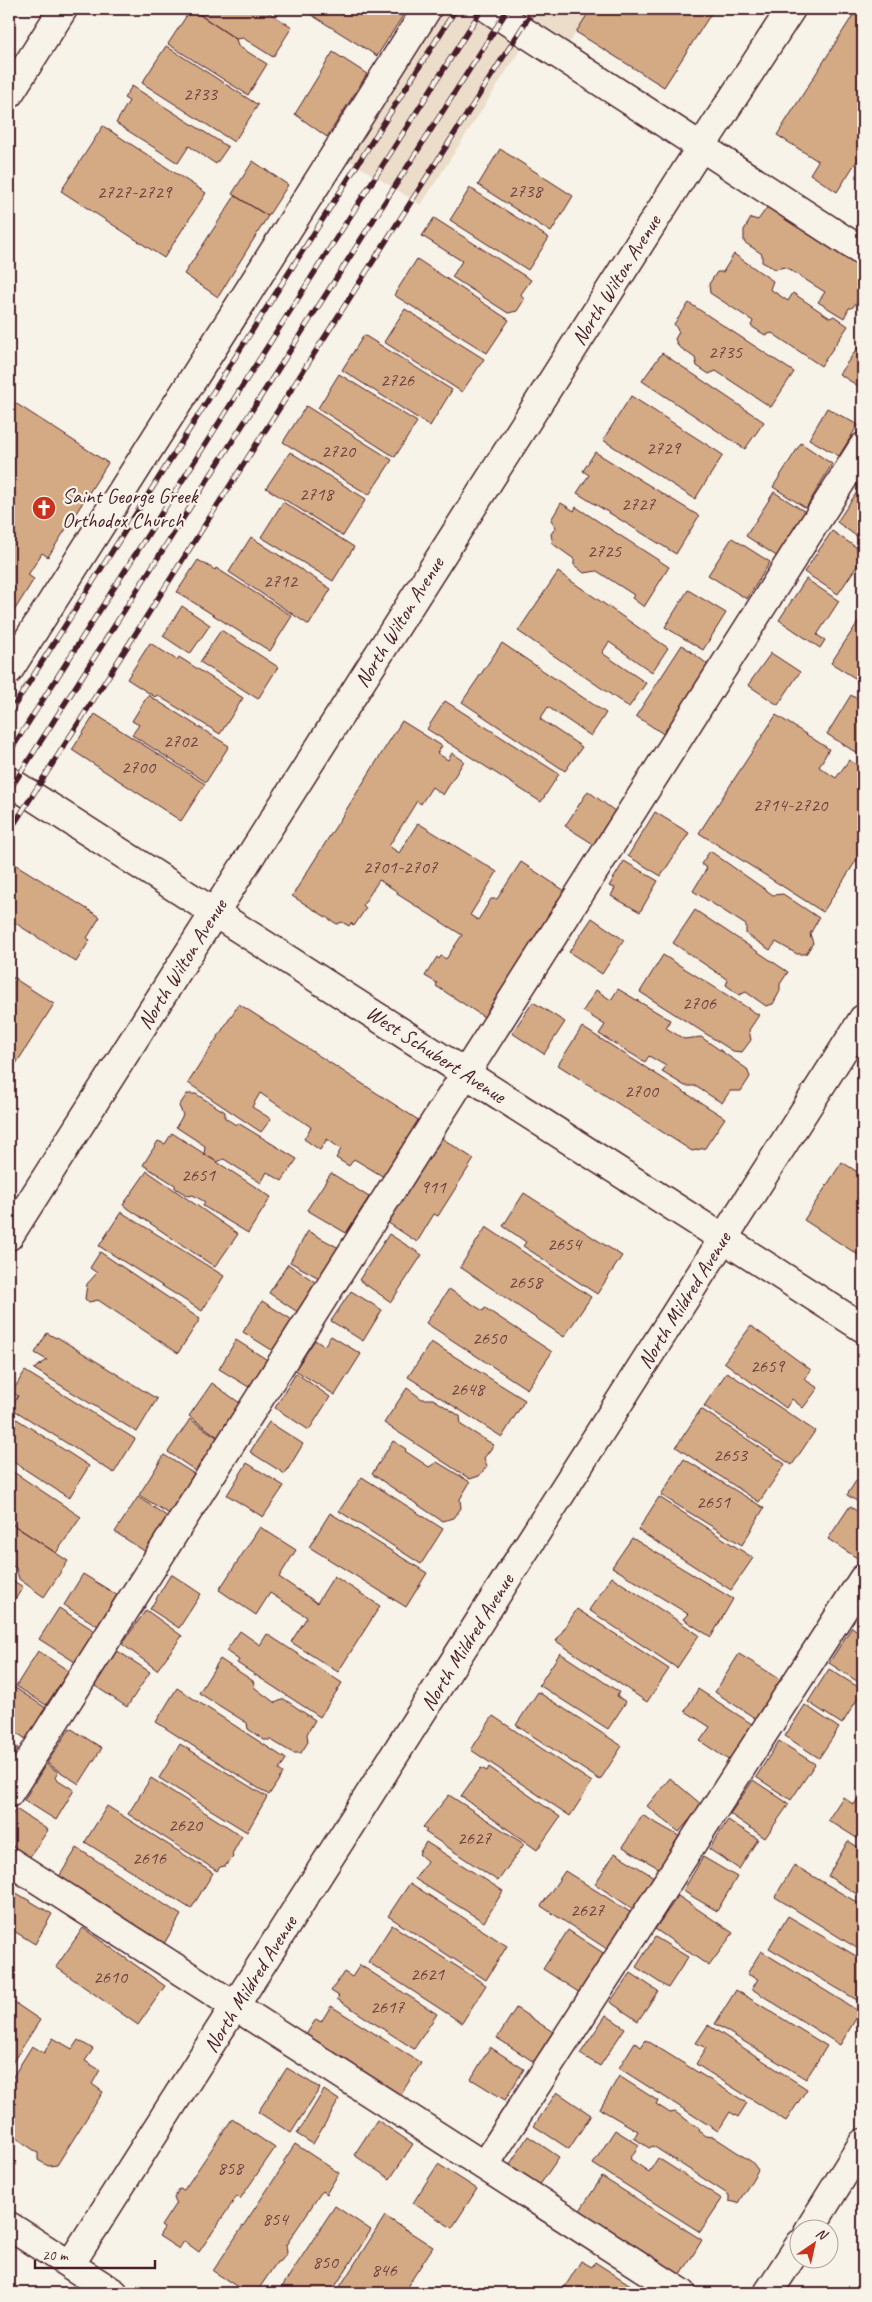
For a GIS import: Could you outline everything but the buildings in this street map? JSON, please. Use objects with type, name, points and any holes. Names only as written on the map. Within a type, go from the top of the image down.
[{"type":"street","points":[[9,94],[63,9]]},
{"type":"street","points":[[9,670],[427,9]]},
{"type":"street","points":[[489,9],[863,252]]},
{"type":"street","name":"North Wilton Avenue","points":[[9,1236],[701,147],[791,9]]},
{"type":"street","points":[[9,1793],[467,1074],[863,447]]},
{"type":"street","name":"West Schubert Avenue","points":[[9,781],[863,1328]]},
{"type":"street","name":"North Mildred Avenue","points":[[70,2265],[863,1019]]},
{"type":"street","points":[[484,2166],[863,1579]]},
{"type":"street","points":[[9,1861],[682,2293]]},
{"type":"street","points":[[815,2220],[863,2143]]},
{"type":"street","points":[[9,2226],[114,2293]]},
{"type":"street","points":[[768,2293],[790,2259]]},
{"type":"shaded area","points":[[427,9],[591,9],[561,56],[529,36],[421,205],[336,152]]},
{"type":"railway","points":[[9,714],[456,9]]},
{"type":"railway","points":[[9,753],[482,9]]},
{"type":"railway","points":[[9,791],[508,9]]},
{"type":"railway","points":[[9,832],[534,9]]},
{"type":"place","name":"Saint George Greek Orthodox Church","points":[[44,508]]}]
